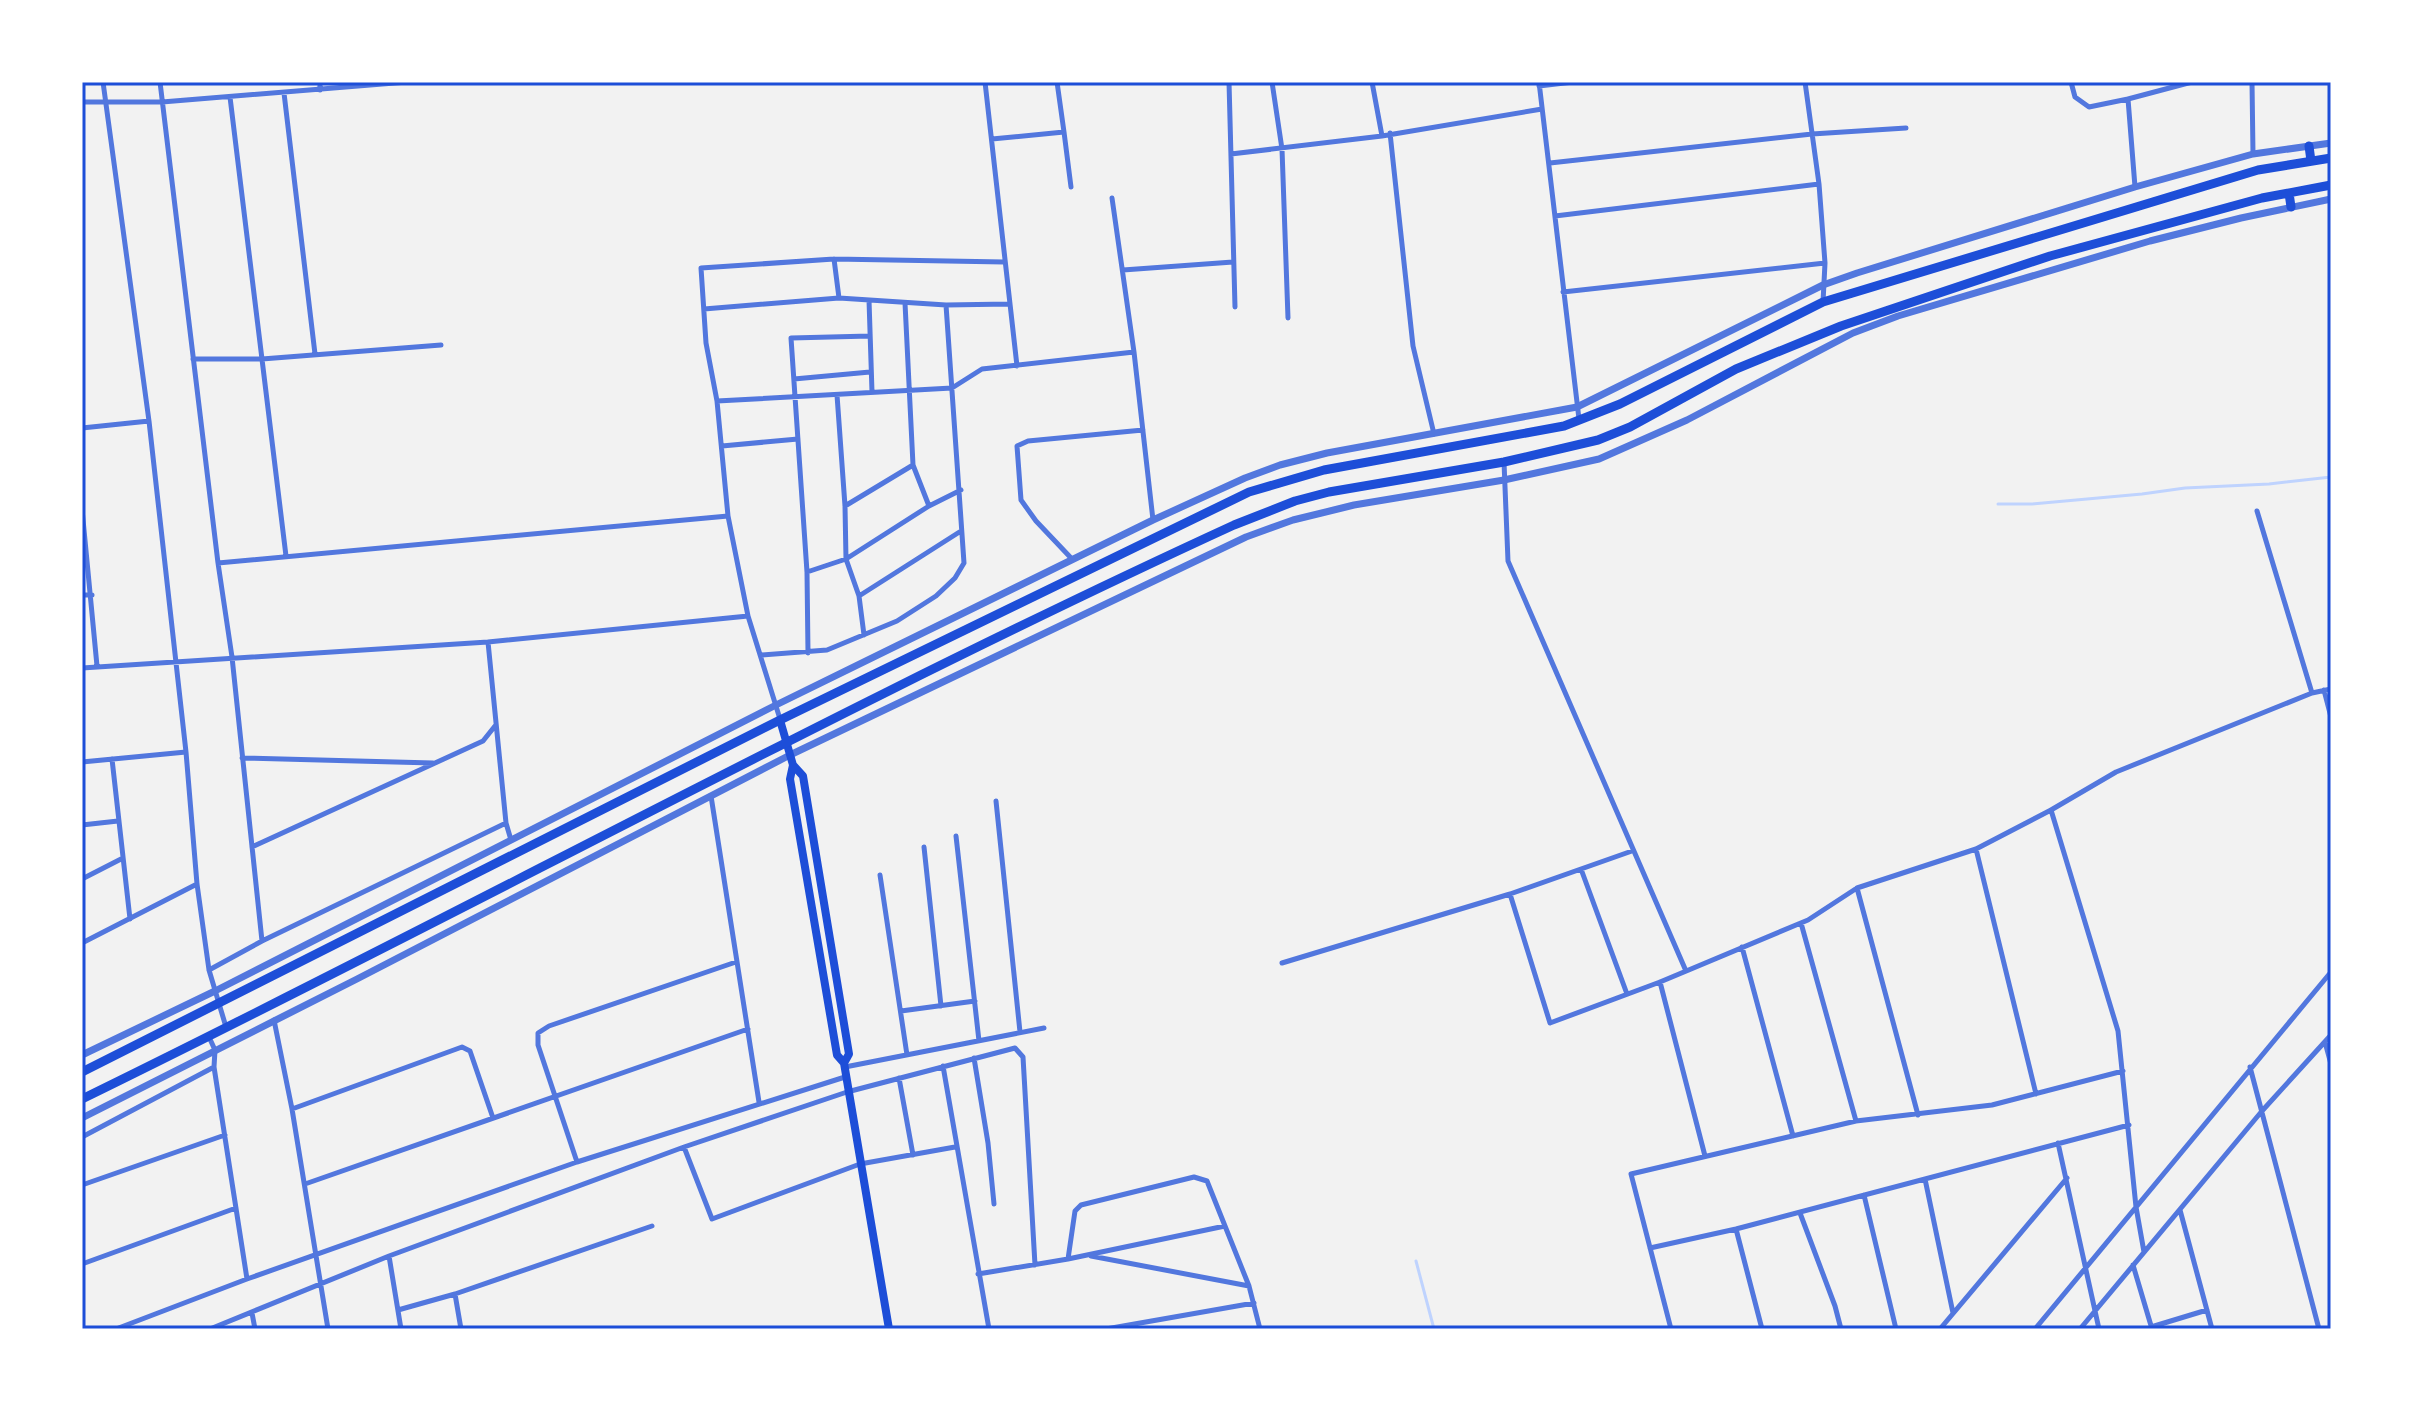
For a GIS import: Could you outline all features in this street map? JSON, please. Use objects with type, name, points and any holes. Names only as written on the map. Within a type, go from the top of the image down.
[{"type":"highway","points":[[2309,146],[2311,161]]},
{"type":"highway","points":[[82,1072],[780,720],[1268,485],[1324,470],[1531,433],[1579,421],[1620,404],[1823,302],[2258,170],[2331,158]]},
{"type":"highway","points":[[82,1099],[787,743],[1202,539],[1274,508],[1329,492],[1504,462],[1598,440],[1630,427],[1736,369],[1841,326],[2050,256],[2289,193],[2331,185]]},
{"type":"highway","points":[[2289,193],[2291,207]]},
{"type":"highway","points":[[2148,230],[2150,241]]},
{"type":"main road","points":[[780,720],[791,760],[790,779],[837,1055],[844,1069],[889,1329]]},
{"type":"street","points":[[103,82],[149,421],[186,752],[197,884],[209,970],[226,1027]]},
{"type":"street","points":[[160,82],[232,657],[262,941]]},
{"type":"street","points":[[320,82],[320,90]]},
{"type":"street","points":[[82,102],[162,102],[407,82]]},
{"type":"street","points":[[985,82],[1017,366]]},
{"type":"street","points":[[1057,82],[1071,187]]},
{"type":"street","points":[[1229,82],[1235,307]]},
{"type":"street","points":[[1272,82],[1282,149],[1288,318]]},
{"type":"street","points":[[1372,82],[1382,136]]},
{"type":"street","points":[[1573,82],[1539,84],[1579,421]]},
{"type":"street","points":[[1805,82],[1819,184],[1825,263],[1823,302]]},
{"type":"street","points":[[2071,82],[2075,97],[2089,107],[2192,82]]},
{"type":"street","points":[[2252,82],[2253,154]]},
{"type":"street","points":[[284,93],[315,354]]},
{"type":"street","points":[[230,97],[286,557]]},
{"type":"street","points":[[2128,99],[2135,187]]},
{"type":"street","points":[[1231,154],[1382,136],[1542,109]]},
{"type":"street","points":[[1550,163],[1812,134],[1906,128]]},
{"type":"street","points":[[992,139],[1064,132]]},
{"type":"street","points":[[1390,133],[1413,346],[1434,434]]},
{"type":"street","points":[[82,1055],[215,991],[776,705],[1153,520],[1280,465],[1327,453],[1577,407],[1823,285],[2135,187],[2253,154],[2331,143]]},
{"type":"street","points":[[1555,216],[1819,184]]},
{"type":"street","points":[[1112,198],[1153,520]]},
{"type":"street","points":[[82,1118],[711,796],[1270,527],[1354,505],[1504,480],[1599,459],[1687,420],[1853,333],[1898,316],[2150,241],[2331,199]]},
{"type":"street","points":[[780,720],[748,616],[728,516],[717,401],[706,343],[701,268],[834,259],[1004,262]]},
{"type":"street","points":[[834,259],[839,298]]},
{"type":"street","points":[[1123,270],[1234,262]]},
{"type":"street","points":[[1563,292],[1825,263]]},
{"type":"street","points":[[704,309],[839,298],[946,305],[1009,304]]},
{"type":"street","points":[[869,300],[872,392]]},
{"type":"street","points":[[905,303],[913,465],[929,506]]},
{"type":"street","points":[[761,655],[827,650],[897,621],[936,596],[955,578],[964,563],[946,305]]},
{"type":"street","points":[[808,653],[807,572],[791,338],[870,336]]},
{"type":"street","points":[[193,359],[262,359],[441,345]]},
{"type":"street","points":[[717,401],[952,388],[982,369],[1134,352]]},
{"type":"street","points":[[794,379],[870,372]]},
{"type":"street","points":[[837,395],[846,559],[859,596],[864,635]]},
{"type":"street","points":[[82,428],[149,421]]},
{"type":"street","points":[[1073,560],[1036,521],[1021,500],[1017,446],[1028,441],[1143,430]]},
{"type":"street","points":[[722,446],[798,439]]},
{"type":"street","points":[[1504,462],[1508,561],[1686,971]]},
{"type":"street","points":[[845,506],[913,465]]},
{"type":"street","points":[[807,572],[846,559],[929,506],[961,490]]},
{"type":"street","points":[[82,509],[97,666]]},
{"type":"street","points":[[2257,511],[2312,693]]},
{"type":"street","points":[[218,563],[728,516]]},
{"type":"street","points":[[859,596],[962,530]]},
{"type":"street","points":[[82,595],[92,595]]},
{"type":"street","points":[[82,668],[488,642],[748,616]]},
{"type":"street","points":[[488,642],[506,823],[511,840]]},
{"type":"street","points":[[1510,894],[1550,1023],[1660,982],[1801,923],[1857,888],[1976,849],[2116,772],[2312,693],[2328,690],[2331,717]]},
{"type":"street","points":[[252,847],[483,741],[495,726]]},
{"type":"street","points":[[82,762],[186,752]]},
{"type":"street","points":[[242,758],[434,763]]},
{"type":"street","points":[[112,759],[130,919]]},
{"type":"street","points":[[711,796],[759,1102]]},
{"type":"street","points":[[996,801],[1020,1032]]},
{"type":"street","points":[[2051,810],[2118,1031],[2136,1207],[2144,1252]]},
{"type":"street","points":[[82,825],[118,821]]},
{"type":"street","points":[[209,970],[262,941],[506,823]]},
{"type":"street","points":[[956,836],[979,1041]]},
{"type":"street","points":[[924,847],[941,1006]]},
{"type":"street","points":[[1976,849],[2036,1094]]},
{"type":"street","points":[[1282,963],[1510,894],[1632,851]]},
{"type":"street","points":[[82,879],[123,858]]},
{"type":"street","points":[[1581,869],[1627,994]]},
{"type":"street","points":[[880,875],[907,1055]]},
{"type":"street","points":[[82,943],[197,884]]},
{"type":"street","points":[[1857,888],[1918,1115]]},
{"type":"street","points":[[1801,923],[1856,1121]]},
{"type":"street","points":[[1742,947],[1793,1136]]},
{"type":"street","points":[[577,1162],[538,1045],[541,1029],[736,962]]},
{"type":"street","points":[[2035,1329],[2331,972]]},
{"type":"street","points":[[1660,982],[1705,1156]]},
{"type":"street","points":[[901,1011],[975,1001]]},
{"type":"street","points":[[274,1020],[292,1109],[328,1329]]},
{"type":"street","points":[[116,1329],[247,1279],[577,1162],[759,1102],[844,1069],[1044,1028]]},
{"type":"street","points":[[305,1184],[748,1029]]},
{"type":"street","points":[[2080,1329],[2262,1111],[2331,1035]]},
{"type":"street","points":[[209,1037],[215,1050],[214,1067],[247,1279]]},
{"type":"street","points":[[2325,1041],[2331,1064]]},
{"type":"street","points":[[292,1109],[462,1047],[470,1051],[493,1118]]},
{"type":"street","points":[[210,1329],[389,1256],[684,1147],[847,1092],[1015,1048],[1023,1057],[1035,1265]]},
{"type":"street","points":[[974,1058],[994,1204]]},
{"type":"street","points":[[943,1066],[989,1329]]},
{"type":"street","points":[[2250,1066],[2319,1329]]},
{"type":"street","points":[[82,1137],[214,1067]]},
{"type":"street","points":[[1671,1329],[1631,1174],[1856,1121],[1992,1105],[2123,1071]]},
{"type":"street","points":[[899,1078],[913,1155]]},
{"type":"street","points":[[1650,1248],[1800,1213],[2129,1125]]},
{"type":"street","points":[[82,1185],[225,1135]]},
{"type":"street","points":[[2058,1143],[2099,1329]]},
{"type":"street","points":[[684,1147],[712,1219],[860,1164],[955,1147]]},
{"type":"street","points":[[1068,1259],[1075,1211],[1081,1205],[1194,1177],[1207,1181],[1249,1286],[1260,1329]]},
{"type":"street","points":[[1940,1329],[2067,1178]]},
{"type":"street","points":[[1925,1179],[1953,1313]]},
{"type":"street","points":[[1864,1195],[1896,1329]]},
{"type":"street","points":[[82,1264],[236,1208]]},
{"type":"street","points":[[2179,1209],[2212,1329]]},
{"type":"street","points":[[1800,1213],[1841,1329]]},
{"type":"street","points":[[398,1310],[455,1294],[652,1226]]},
{"type":"street","points":[[978,1274],[1068,1259],[1225,1226]]},
{"type":"street","points":[[1736,1229],[1762,1329]]},
{"type":"street","points":[[1086,1255],[1249,1286]]},
{"type":"street","points":[[389,1256],[401,1329]]},
{"type":"street","points":[[2133,1265],[2151,1328],[2207,1310]]},
{"type":"street","points":[[455,1294],[461,1329]]},
{"type":"street","points":[[1106,1329],[1254,1303]]},
{"type":"street","points":[[252,1313],[255,1329]]},
{"type":"waterway","points":[[1998,504],[2032,504],[2331,477]]},
{"type":"waterway","points":[[1416,1261],[1434,1329]]}]
